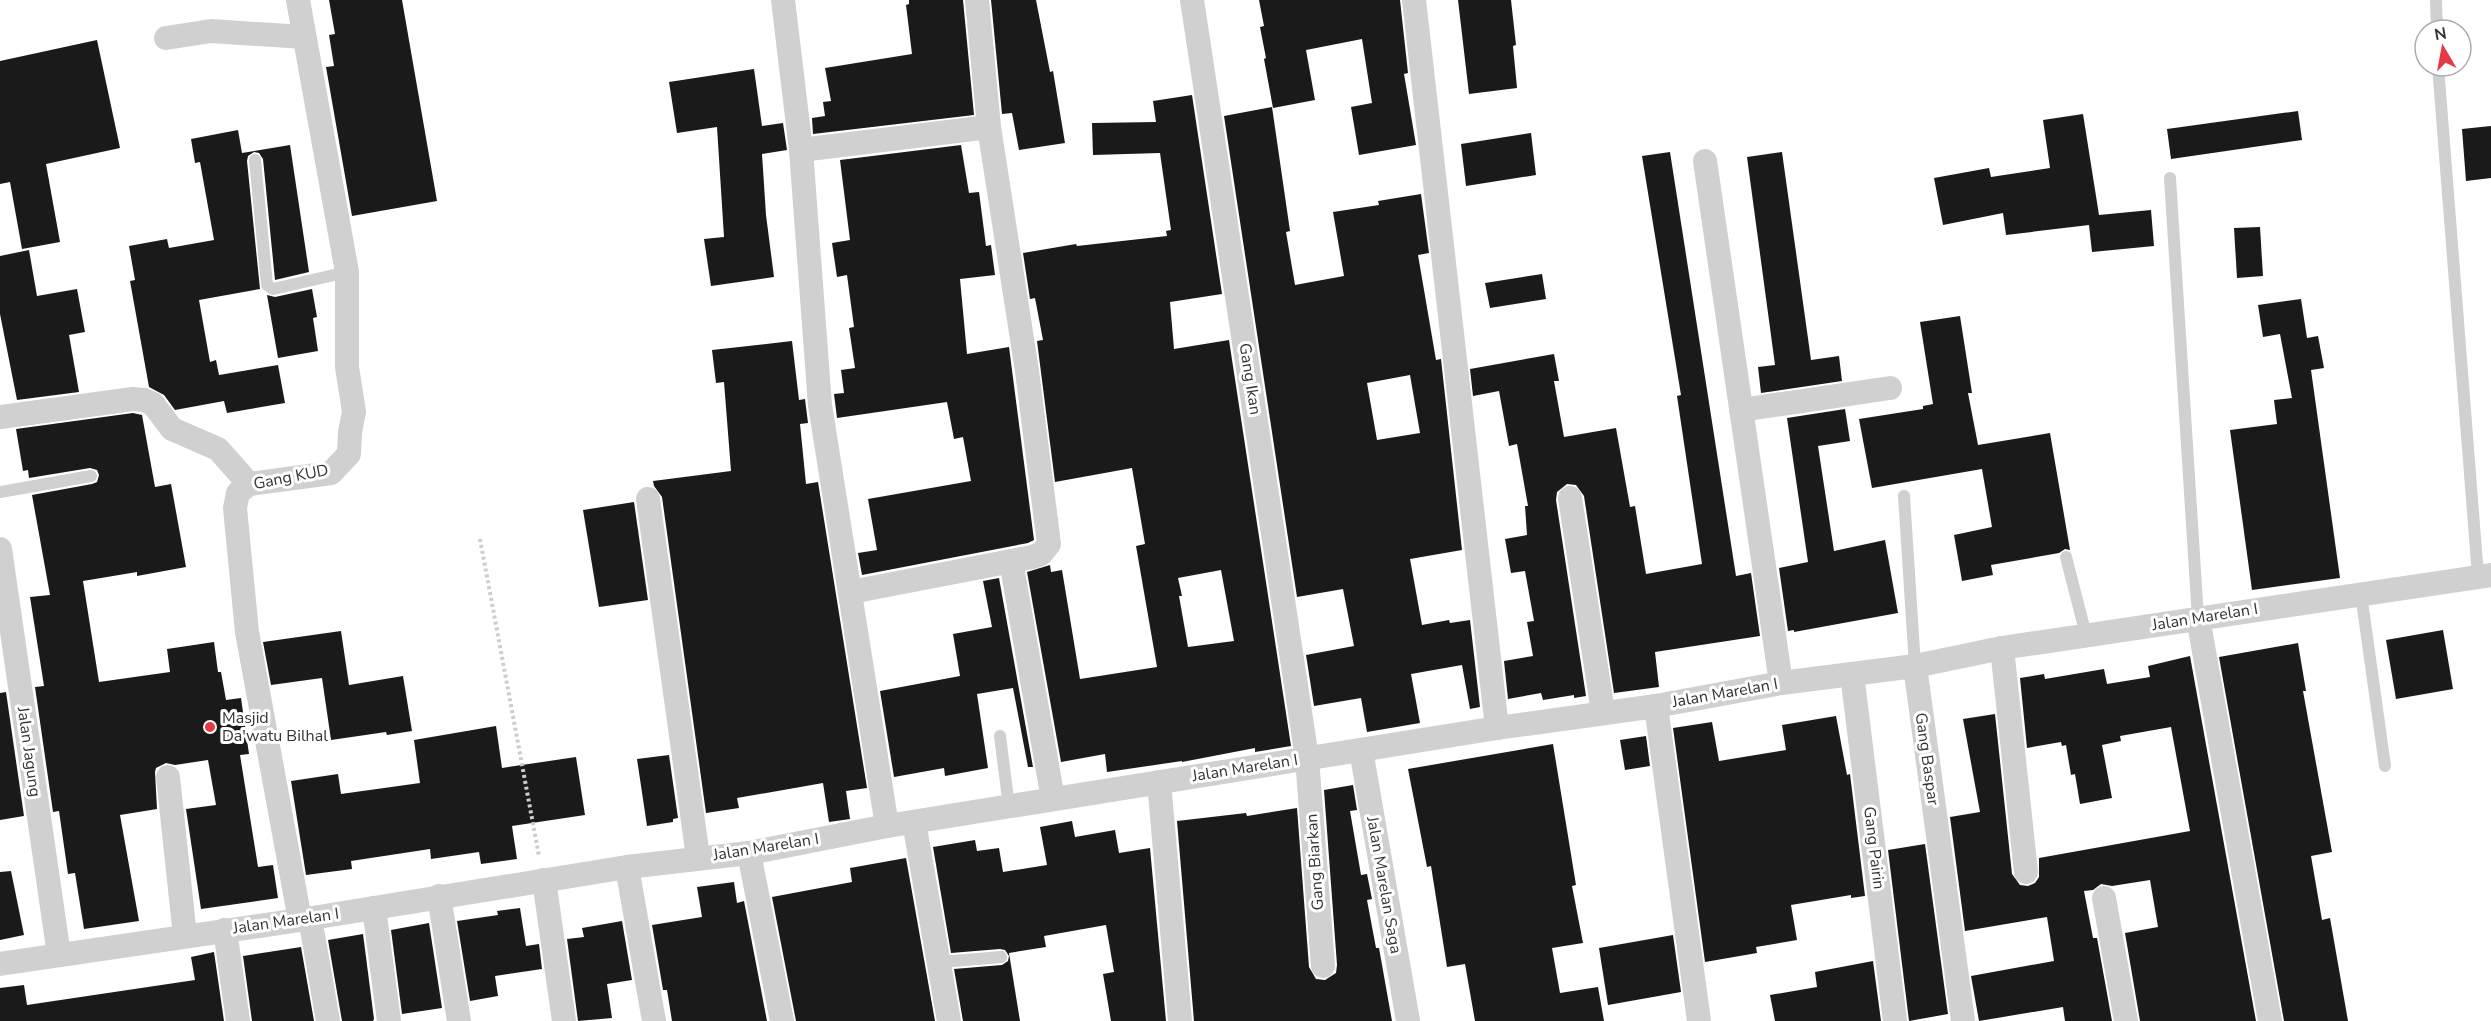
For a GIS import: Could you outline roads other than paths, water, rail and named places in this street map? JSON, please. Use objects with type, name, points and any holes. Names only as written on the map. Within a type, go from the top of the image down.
[{"type":"street","name":"Gang KUD","points":[[298,0],[347,272],[348,367],[354,412],[349,454],[331,473],[249,484],[238,493],[235,508],[247,632],[328,1021]]},
{"type":"street","points":[[783,0],[801,150],[820,405],[887,826]]},
{"type":"street","points":[[851,592],[1041,555],[1049,544],[1028,371],[989,127],[976,0]]},
{"type":"street","name":"Gang Ikan","points":[[1192,0],[1307,758]]},
{"type":"street","points":[[1414,0],[1497,728]]},
{"type":"street","points":[[166,38],[211,31],[304,37]]},
{"type":"street","points":[[801,150],[989,127]]},
{"type":"street","points":[[1705,161],[1781,683]]},
{"type":"street","points":[[1741,410],[1890,388]]},
{"type":"street","points":[[0,417],[133,399],[144,400],[153,404],[172,429],[218,449],[249,484]]},
{"type":"street","points":[[1570,498],[1604,712]]},
{"type":"street","points":[[648,499],[698,857]]},
{"type":"street","name":"Jalan Jagung","points":[[0,549],[59,955]]},
{"type":"street","points":[[1011,561],[1053,799]]},
{"type":"street","name":"Jalan Marelan I","points":[[0,964],[305,919],[627,867],[698,857],[749,853],[887,826],[1307,758],[1656,706],[1781,683],[1914,666],[2002,648],[2484,575]]},
{"type":"street","points":[[2198,618],[2270,1021]]},
{"type":"street","points":[[2002,648],[2026,872]]},
{"type":"street","name":"Gang Baspar","points":[[1914,666],[1963,1021]]},
{"type":"street","name":"Gang Pairin","points":[[1852,674],[1895,1021]]},
{"type":"street","points":[[1656,706],[1699,1021]]},
{"type":"street","name":"Jalan Marelan Saga","points":[[1361,750],[1408,1021]]},
{"type":"street","name":"Gang Biarkan","points":[[1307,758],[1323,966]]},
{"type":"street","points":[[168,777],[185,936]]},
{"type":"street","points":[[1159,782],[1180,1021]]},
{"type":"street","points":[[914,822],[941,962],[949,1021]]},
{"type":"street","points":[[749,853],[782,1021]]},
{"type":"street","points":[[627,867],[654,1021]]},
{"type":"street","points":[[544,880],[564,1021]]},
{"type":"street","points":[[439,896],[459,1021]]},
{"type":"street","points":[[2104,898],[2126,1021]]},
{"type":"street","points":[[375,908],[389,1021]]},
{"type":"street","points":[[225,930],[238,1021]]},
{"type":"lane","points":[[2436,0],[2437,18]]},
{"type":"lane","points":[[2439,78],[2484,575]]},
{"type":"lane","points":[[255,160],[267,285],[273,290],[347,272]]},
{"type":"lane","points":[[2170,178],[2198,618]]},
{"type":"lane","points":[[0,492],[91,476]]},
{"type":"lane","name":"Gang Baspar","points":[[1904,496],[1914,666]]},
{"type":"lane","points":[[2066,557],[2086,635]]},
{"type":"lane","points":[[2361,594],[2385,766]]},
{"type":"lane","points":[[1000,736],[1009,807]]},
{"type":"lane","points":[[941,962],[1001,957]]},
{"type":"place","name":"Masjid Da'watu Bilhal","points":[[210,727]]}]
